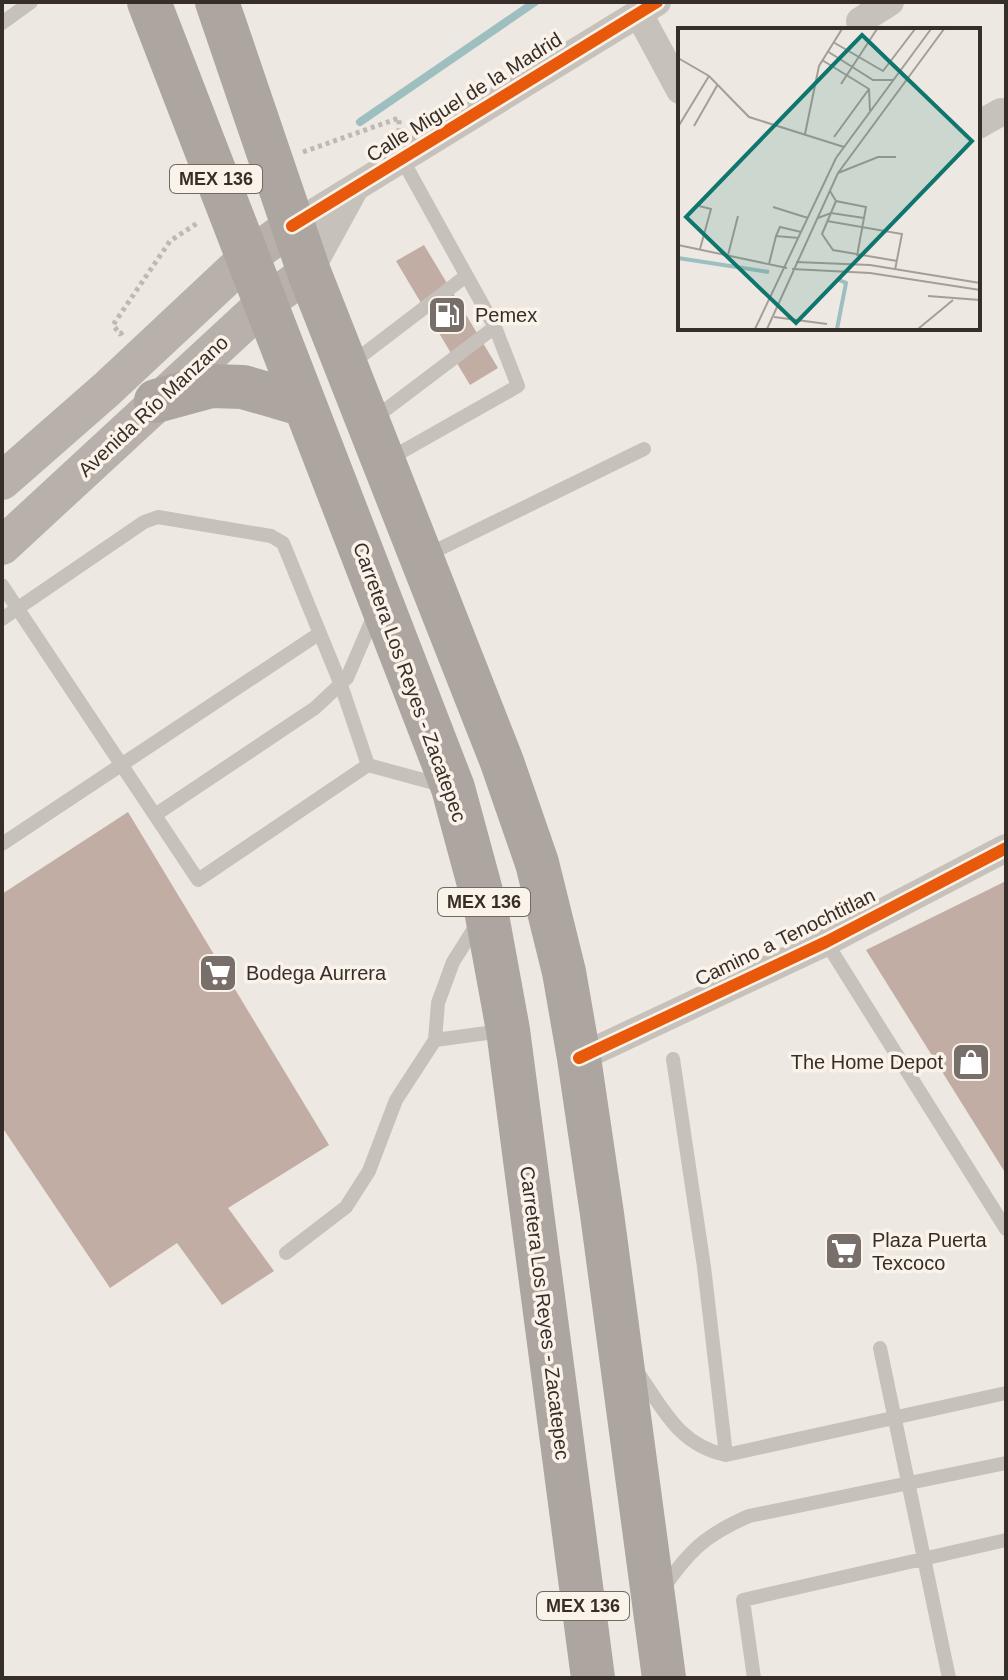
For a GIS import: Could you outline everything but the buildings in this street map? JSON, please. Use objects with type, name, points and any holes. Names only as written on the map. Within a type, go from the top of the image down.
[{"type":"main road","name":"Carretera Los Reyes - Zacatepec","points":[[149,2],[453,788],[486,910],[508,1030],[593,1678]]},
{"type":"main road","name":"MEX 136","points":[[217,2],[309,272],[502,762],[537,863],[564,972],[579,1058],[664,1678]]},
{"type":"main road","points":[[2,481],[107,389],[247,258],[292,226]]},
{"type":"main road","name":"Avenida Río Manzano","points":[[2,546],[265,303],[309,272]]},
{"type":"main road","points":[[156,401],[211,386],[243,387],[305,405]]},
{"type":"street","points":[[859,18],[890,2]]},
{"type":"street","name":"Calle Miguel de la Madrid","points":[[292,226],[356,187],[397,150],[648,8]]},
{"type":"street","points":[[648,8],[678,85]]},
{"type":"street","name":"Calle Miguel de la Madrid","points":[[309,272],[356,187]]},
{"type":"street","name":"Camino a Tenochtitlan","points":[[579,1058],[826,942],[1006,848]]},
{"type":"lane","points":[[2,23],[31,2]]},
{"type":"lane","points":[[376,442],[518,386],[495,327],[397,150]]},
{"type":"lane","points":[[346,367],[466,276]]},
{"type":"lane","points":[[376,442],[495,327]]},
{"type":"lane","points":[[422,558],[644,449]]},
{"type":"lane","points":[[2,619],[144,522],[158,517],[271,536],[283,543],[341,685],[368,765]]},
{"type":"lane","points":[[2,585],[198,880],[368,765],[453,788]]},
{"type":"lane","points":[[155,815],[315,708],[341,685],[347,678],[381,600]]},
{"type":"lane","points":[[2,844],[320,633]]},
{"type":"lane","points":[[286,1253],[346,1207],[369,1171],[396,1100],[435,1040],[438,1003],[453,962],[486,910]]},
{"type":"lane","points":[[826,942],[1006,1229]]},
{"type":"lane","points":[[435,1040],[508,1030]]},
{"type":"lane","points":[[673,1059],[704,1267],[726,1455]]},
{"type":"lane","points":[[618,1345],[688,1440],[705,1451],[726,1455],[1006,1393]]},
{"type":"lane","points":[[880,1348],[949,1678]]},
{"type":"lane","points":[[654,1603],[680,1565],[717,1530],[749,1516],[1006,1463]]},
{"type":"lane","points":[[754,1675],[743,1600],[1006,1540]]},
{"type":"path","points":[[310,148],[399,118],[397,150]]},
{"type":"path","points":[[132,329],[120,334],[113,325],[170,241]]},
{"type":"waterway","points":[[360,122],[535,2]]},
{"type":"cycle path","points":[[292,226],[657,2]]},
{"type":"cycle path","points":[[579,1058],[826,942],[1006,848]]},
{"type":"place","name":"Pemex","points":[[447,315]]},
{"type":"place","name":"Bodega Aurrera","points":[[218,973]]},
{"type":"place","name":"The Home Depot","points":[[971,1062]]},
{"type":"place","name":"Plaza Puerta Texcoco","points":[[844,1251]]}]
